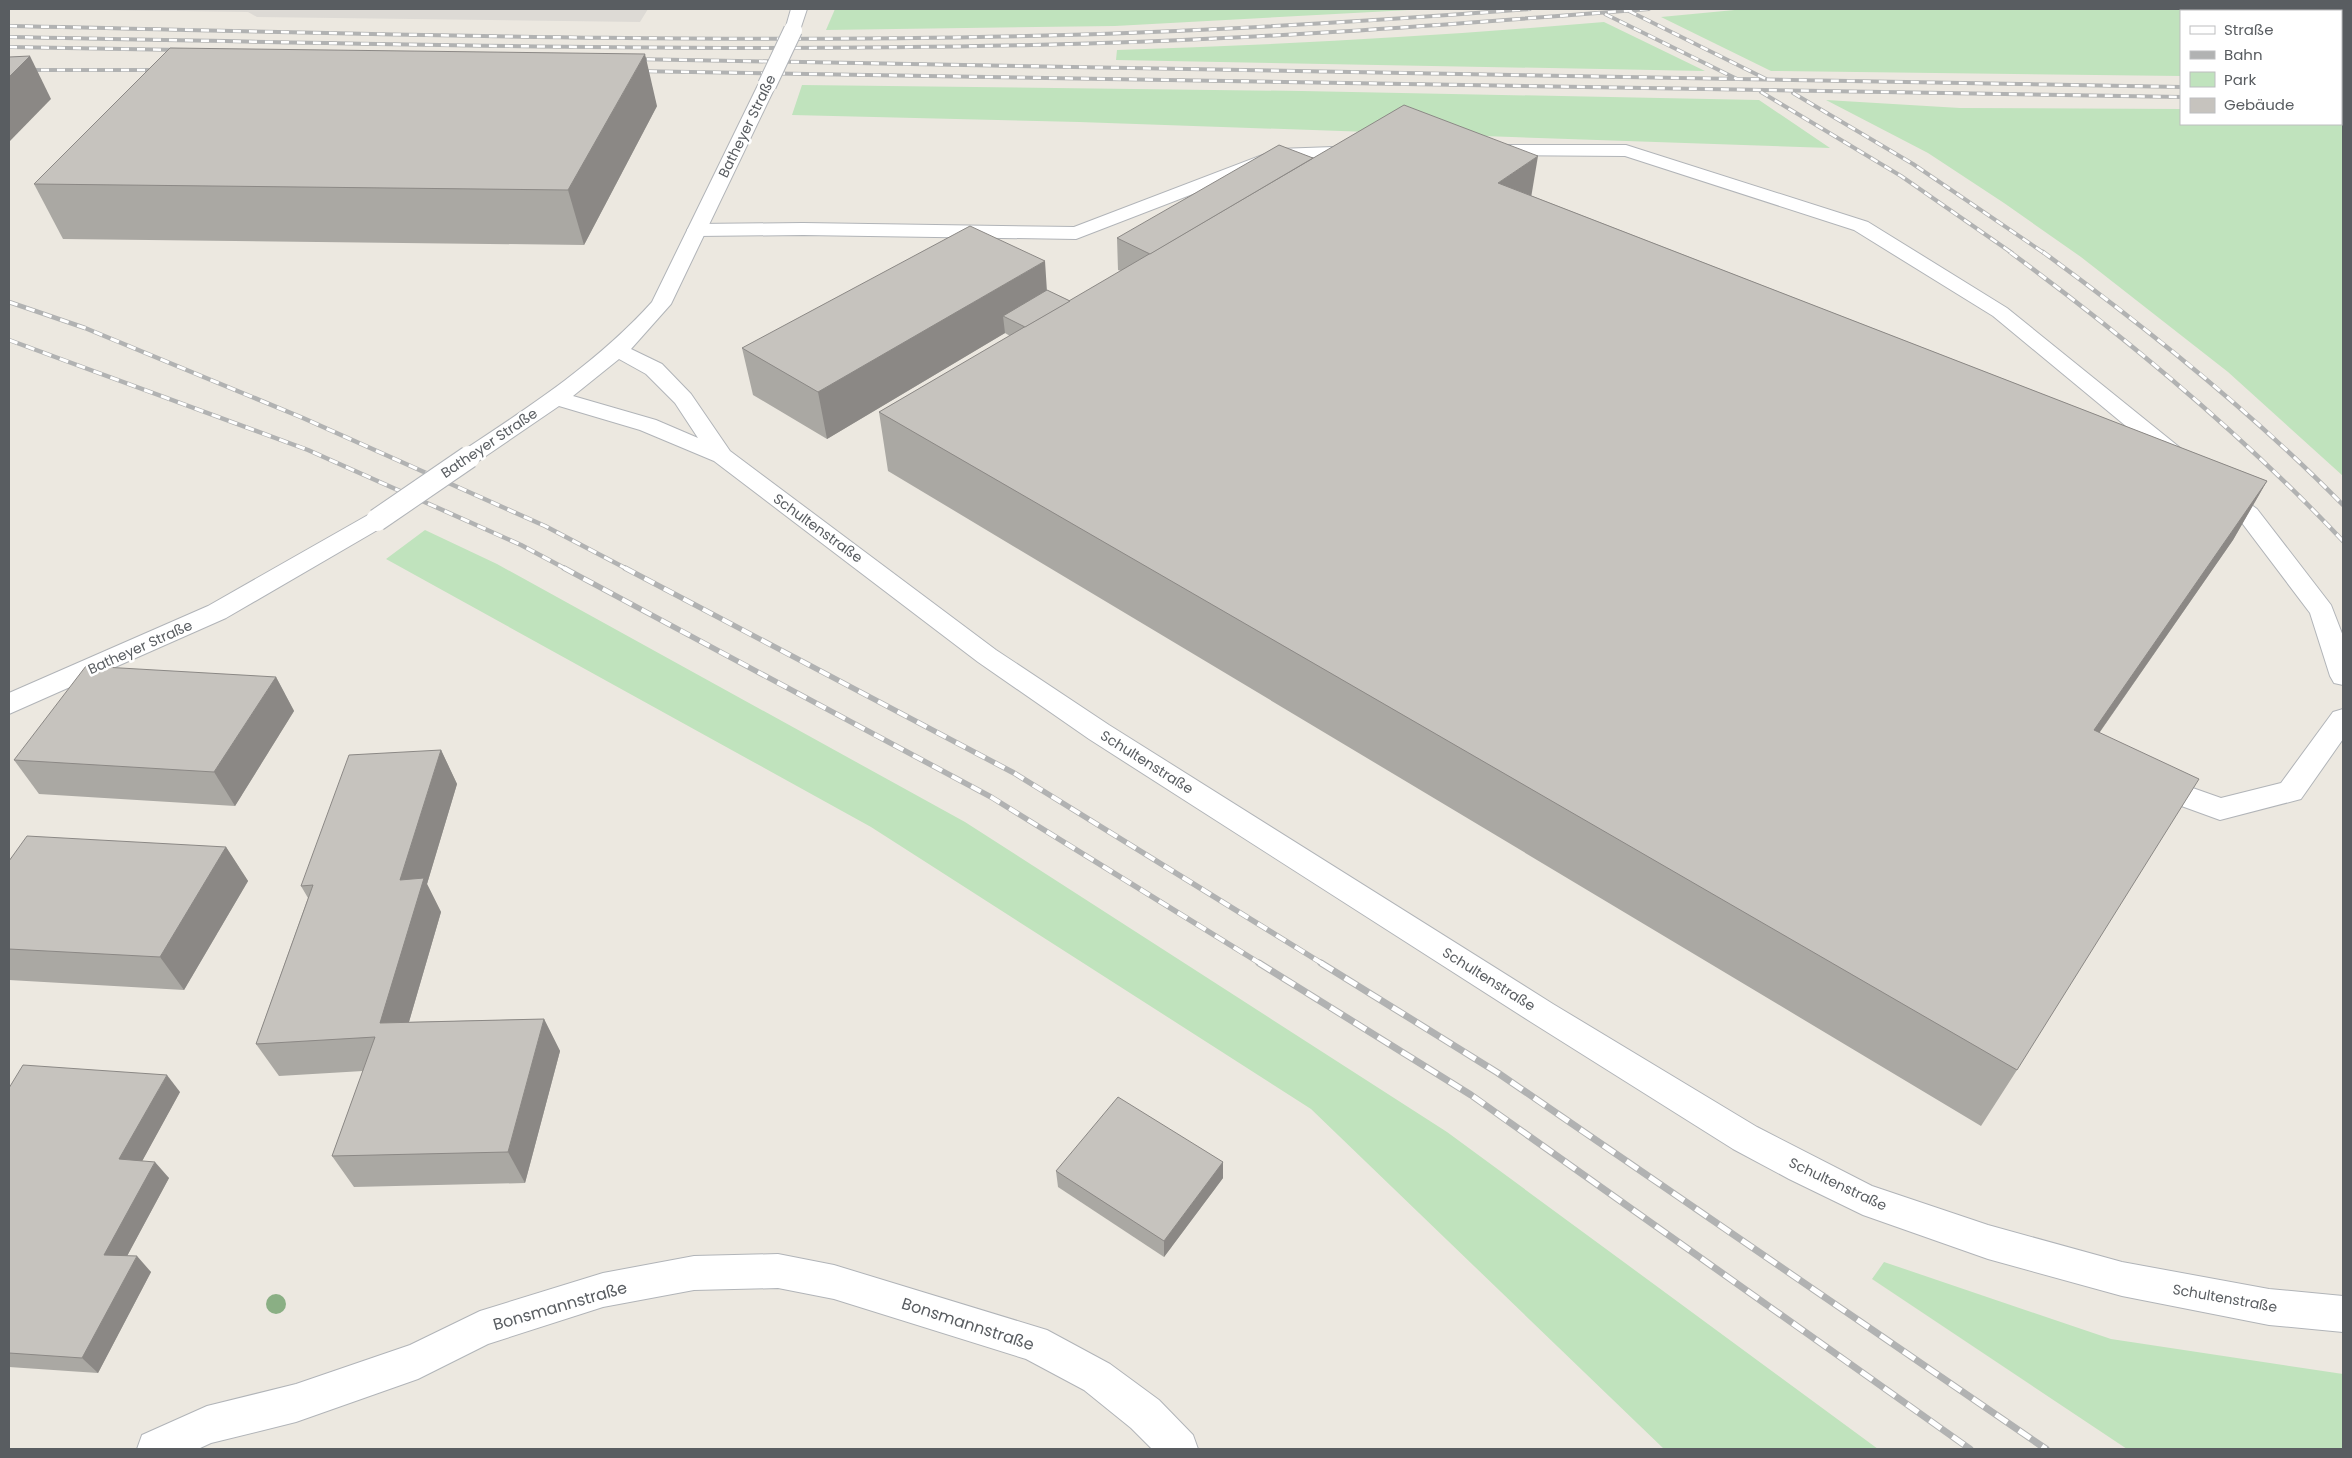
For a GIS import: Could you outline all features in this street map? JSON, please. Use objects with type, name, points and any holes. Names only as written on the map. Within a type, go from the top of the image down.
[{"type":"street","name":"Batheyer Straße","points":[[9,704],[217,612],[377,520],[555,398],[617,350],[644,325],[661,304],[793,30],[799,9]]},
{"type":"street","points":[[1470,151],[1626,150],[1861,226],[2000,312],[2248,514],[2322,610],[2343,676]]},
{"type":"street","points":[[697,230],[803,229],[1076,233],[1284,153],[1382,152]]},
{"type":"street","name":"Schultenstraße","points":[[617,350],[654,369],[683,399],[722,456]]},
{"type":"street","name":"Schultenstraße","points":[[555,398],[648,425],[722,456],[987,656],[1099,732],[1542,1013],[1745,1138],[1801,1168],[1863,1198],[1980,1239],[2122,1279],[2269,1307],[2343,1314]]},
{"type":"street","points":[[2143,782],[2220,809],[2291,791],[2343,718]]},
{"type":"street","name":"Bonsmannstraße","points":[[156,1449],[206,1425],[296,1404],[418,1361],[480,1329],[603,1290],[694,1273],[778,1271],[834,1282],[1034,1343],[1097,1378],[1145,1414],[1179,1449]]},
{"type":"shaded area","points":[[37,9],[648,9],[640,22],[257,17],[248,12]]},
{"type":"green space","points":[[835,9],[1428,9],[1115,26],[826,30]]},
{"type":"green space","points":[[1745,9],[2343,9],[2343,77],[2342,10],[2180,10],[2180,76],[1771,71],[1661,17]]},
{"type":"green space","points":[[1604,22],[1705,71],[1116,60],[1117,50],[1361,39]]},
{"type":"green space","points":[[802,85],[1302,91],[1759,100],[1830,148],[1079,122],[792,115]]},
{"type":"green space","points":[[1826,100],[1960,108],[2180,109],[2180,125],[2342,125],[2343,109],[2343,476],[2228,372],[2081,257],[1928,153]]},
{"type":"green space","points":[[425,530],[497,564],[965,822],[1447,1132],[1878,1449],[1664,1449],[1311,1109],[871,827],[386,559]]},
{"type":"green space","points":[[1884,1262],[2111,1339],[2343,1374],[2343,1449],[2127,1449],[1872,1279]]},
{"type":"building","points":[[170,48],[645,54],[568,190],[34,184]]},
{"type":"building","points":[[30,56],[9,77],[9,57]]},
{"type":"building","points":[[1404,105],[1538,156],[1498,183],[2267,481],[2094,730],[2199,779],[2017,1070],[879,412]]},
{"type":"building","points":[[1279,145],[1313,158],[1150,254],[1117,238]]},
{"type":"building","points":[[970,226],[1045,261],[818,392],[742,348]]},
{"type":"building","points":[[1047,290],[1070,301],[1025,327],[1003,316]]},
{"type":"building","points":[[86,666],[276,677],[214,772],[14,760]]},
{"type":"building","points":[[441,750],[400,880],[424,878],[380,1023],[544,1019],[508,1152],[332,1156],[375,1037],[256,1044],[313,885],[301,886],[349,755]]},
{"type":"building","points":[[27,836],[226,847],[160,957],[9,949],[9,861]]},
{"type":"building","points":[[23,1065],[167,1075],[119,1159],[155,1162],[104,1255],[137,1256],[82,1358],[9,1353],[9,1088]]},
{"type":"building","points":[[1118,1097],[1223,1162],[1164,1241],[1056,1171]]},
{"type":"railway","points":[[9,26],[518,37],[899,38],[1026,36],[1215,29],[1530,9]]},
{"type":"railway","points":[[9,37],[648,48],[1032,45],[1264,36],[1649,9]]},
{"type":"railway","points":[[1629,11],[1766,79]]},
{"type":"railway","points":[[1605,14],[1737,79]]},
{"type":"railway","points":[[9,47],[181,50]]},
{"type":"railway","points":[[631,59],[1737,79]]},
{"type":"railway","points":[[9,70],[161,70]]},
{"type":"railway","points":[[633,71],[2180,97]]},
{"type":"railway","points":[[1737,79],[2180,87]]},
{"type":"railway","points":[[1761,92],[1901,176],[2012,253]]},
{"type":"railway","points":[[1793,93],[1913,164],[2044,253]]},
{"type":"railway","points":[[2010,252],[2141,353],[2183,389],[2265,463],[2343,541]]},
{"type":"railway","points":[[2043,252],[2160,341],[2236,404],[2343,505]]},
{"type":"railway","points":[[9,302],[85,328],[303,418],[545,526],[627,569]]},
{"type":"railway","points":[[9,340],[308,450],[521,545],[566,569]]},
{"type":"railway","points":[[564,568],[991,797],[1261,964]]},
{"type":"railway","points":[[625,568],[1014,773],[1323,964]]},
{"type":"railway","points":[[1259,963],[1471,1095],[1970,1449]]},
{"type":"railway","points":[[1321,963],[1498,1073],[2046,1449]]}]
